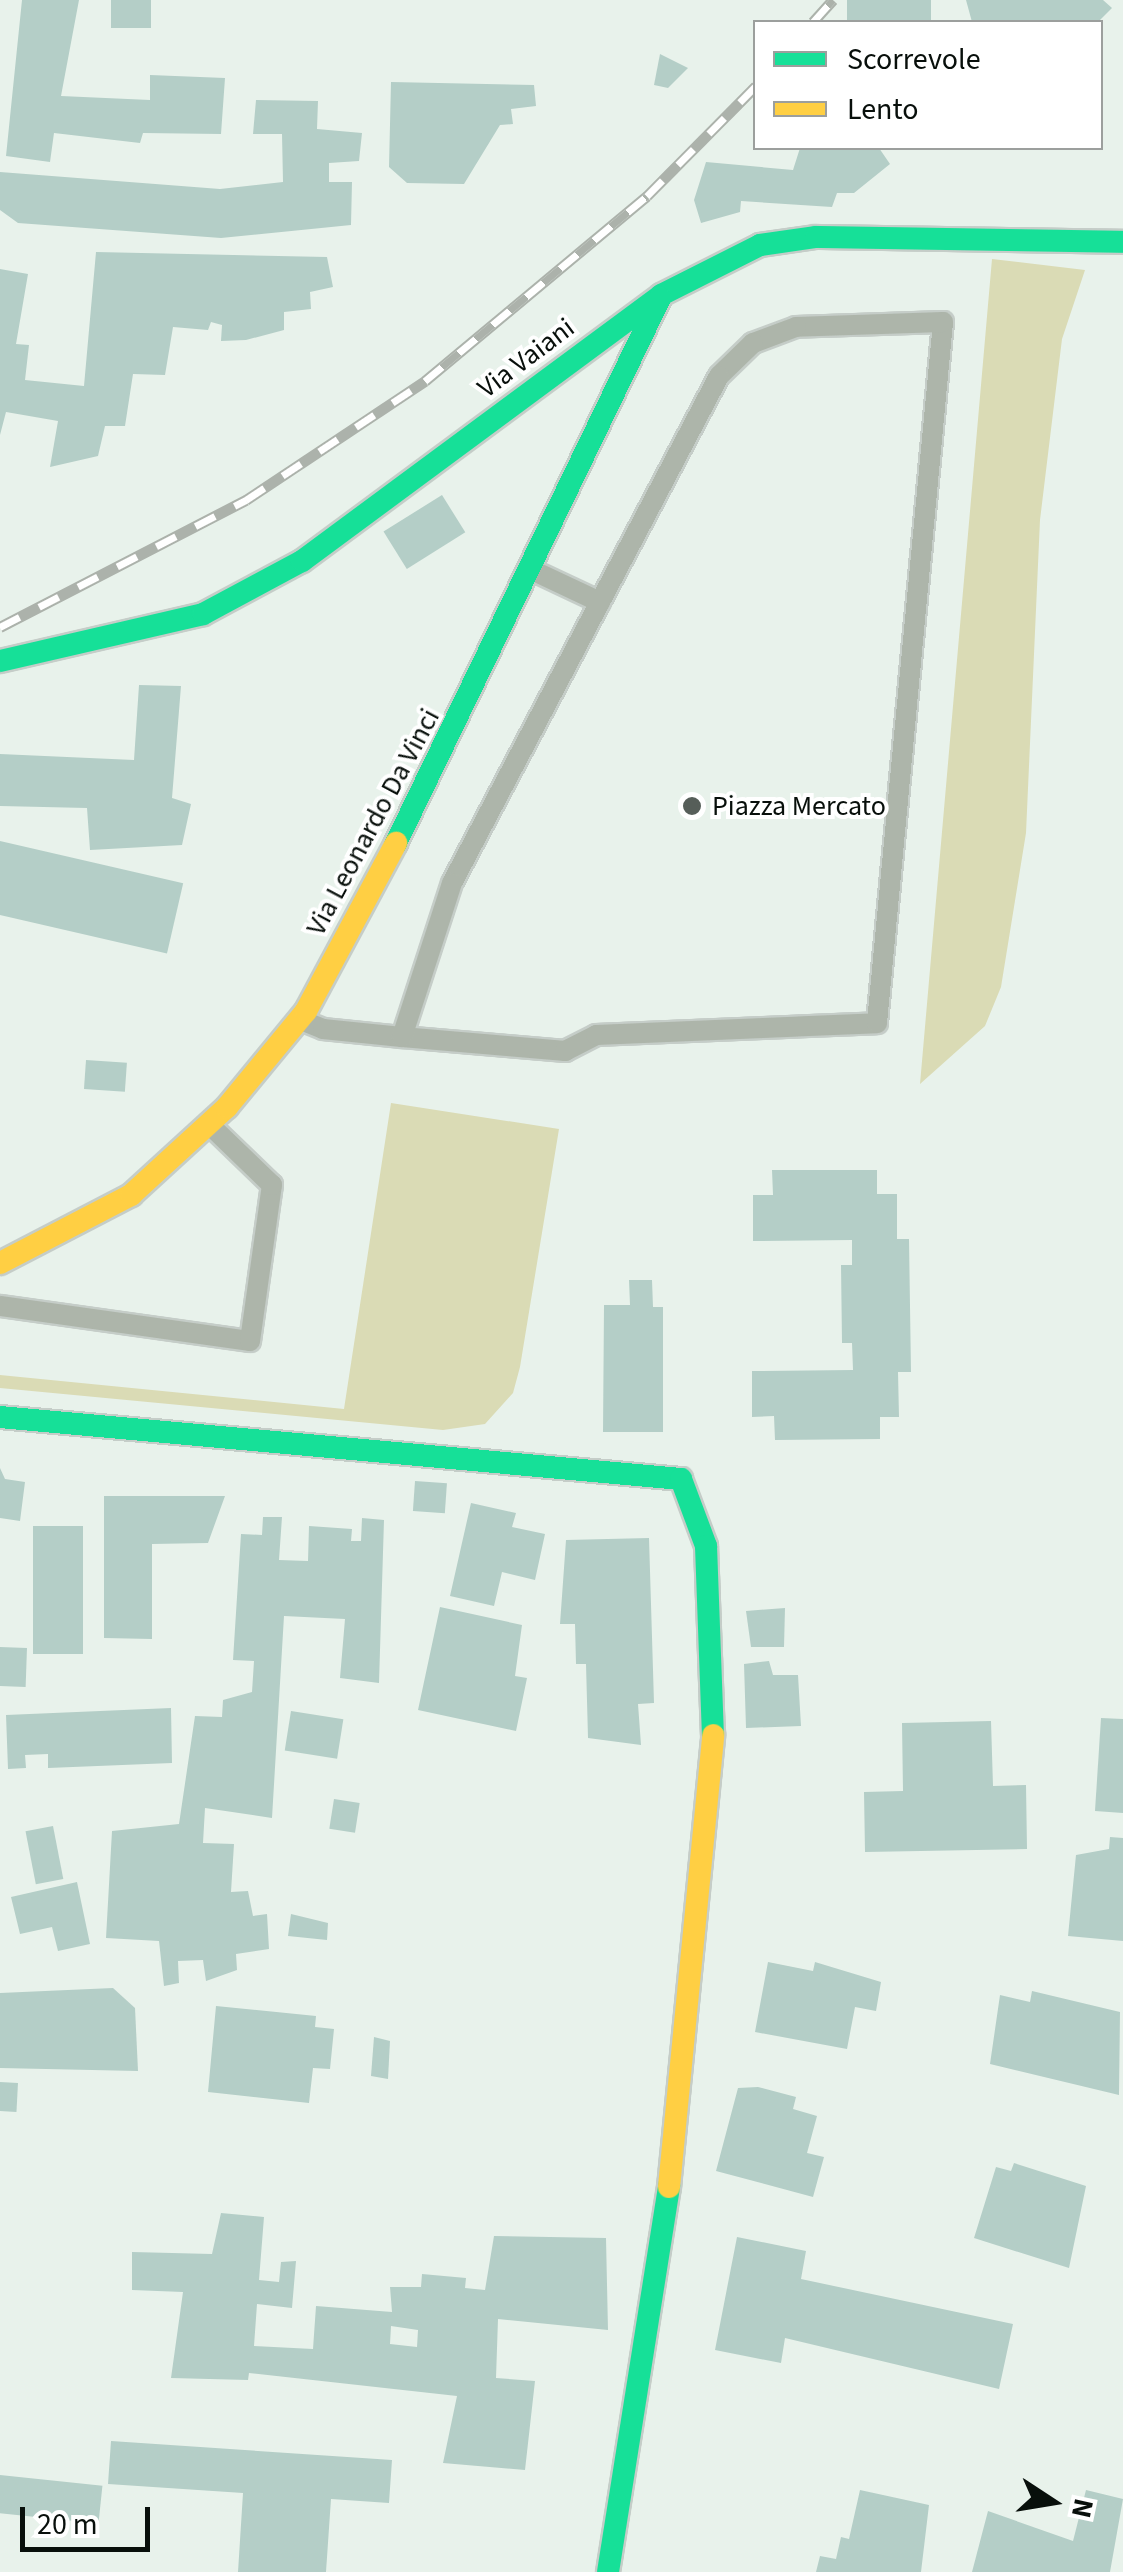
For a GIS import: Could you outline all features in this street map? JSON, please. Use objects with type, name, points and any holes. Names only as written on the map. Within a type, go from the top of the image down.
[{"type":"street","name":"Via Vaiani","points":[[0,661],[203,614],[302,561],[661,295],[760,245],[816,236],[1123,242]]},
{"type":"street","name":"Via Leonardo Da Vinci","points":[[0,1263],[131,1195],[208,1124],[299,1020],[534,571],[661,295]]},
{"type":"street","points":[[0,1417],[681,1479],[706,1546],[714,1785],[670,2178],[608,2572]]},
{"type":"lane","points":[[299,1020],[402,1037],[565,1051],[596,1035],[876,1023],[943,322],[796,327],[753,343],[719,376],[452,884],[402,1037]]},
{"type":"lane","points":[[534,571],[600,602]]},
{"type":"lane","points":[[0,1306],[250,1340],[272,1185],[208,1124]]},
{"type":"green space","points":[[992,259],[1085,270],[1062,339],[1040,520],[1026,833],[1001,987],[985,1026],[920,1084]]},
{"type":"green space","points":[[391,1103],[559,1129],[520,1367],[513,1393],[485,1424],[443,1430],[0,1388],[0,1375],[344,1409]]},
{"type":"building","points":[[22,0],[79,0],[61,96],[150,100],[150,75],[225,78],[221,134],[143,133],[140,143],[54,133],[50,162],[6,156]]},
{"type":"building","points":[[111,0],[151,0],[151,28],[111,28]]},
{"type":"building","points":[[847,0],[931,0],[931,20],[847,20]]},
{"type":"building","points":[[966,0],[1103,0],[1112,8],[1100,20],[971,20]]},
{"type":"building","points":[[660,54],[688,68],[668,88],[654,85]]},
{"type":"building","points":[[391,82],[534,85],[536,106],[511,109],[513,124],[500,125],[464,184],[407,183],[389,167]]},
{"type":"building","points":[[256,100],[318,101],[317,129],[362,133],[359,161],[329,163],[329,182],[352,182],[351,225],[221,238],[18,223],[0,210],[0,172],[220,189],[283,182],[282,134],[253,134]]},
{"type":"building","points":[[799,150],[880,150],[890,164],[854,193],[837,193],[832,207],[741,201],[740,212],[701,223],[694,200],[706,162],[793,170]]},
{"type":"building","points":[[96,252],[327,257],[333,287],[310,292],[311,309],[284,312],[284,330],[246,340],[221,341],[222,325],[211,322],[208,330],[173,327],[165,375],[133,374],[125,426],[105,426],[98,456],[50,467],[58,421],[6,412],[0,435],[0,269],[28,274],[16,344],[29,345],[25,380],[84,386]]},
{"type":"building","points":[[442,495],[465,532],[407,569],[383,532]]},
{"type":"building","points":[[139,685],[181,686],[172,798],[191,804],[182,845],[90,850],[87,808],[0,806],[0,754],[134,760]]},
{"type":"building","points":[[0,841],[183,883],[167,953],[0,915]]},
{"type":"building","points":[[86,1060],[127,1063],[125,1092],[84,1089]]},
{"type":"building","points":[[772,1170],[877,1170],[877,1194],[897,1194],[897,1239],[909,1239],[911,1372],[898,1372],[899,1417],[880,1417],[880,1439],[775,1440],[774,1416],[752,1417],[752,1371],[853,1370],[852,1343],[842,1343],[841,1265],[852,1265],[852,1240],[753,1241],[753,1195],[773,1195]]},
{"type":"building","points":[[629,1280],[652,1280],[653,1307],[663,1307],[663,1432],[603,1432],[604,1305],[630,1305]]},
{"type":"building","points":[[0,1468],[5,1479],[25,1482],[20,1521],[0,1518]]},
{"type":"building","points":[[415,1481],[447,1483],[445,1513],[413,1511]]},
{"type":"building","points":[[104,1496],[225,1496],[208,1543],[152,1544],[152,1639],[104,1638]]},
{"type":"building","points":[[471,1503],[516,1513],[512,1527],[545,1534],[535,1580],[502,1572],[494,1606],[450,1596]]},
{"type":"building","points":[[263,1517],[282,1517],[279,1560],[308,1561],[309,1526],[352,1529],[351,1541],[361,1541],[362,1518],[384,1520],[379,1683],[340,1678],[345,1619],[284,1616],[272,1818],[205,1808],[203,1843],[234,1844],[231,1892],[248,1891],[253,1916],[267,1914],[269,1949],[236,1954],[237,1970],[206,1981],[203,1960],[178,1961],[179,1983],[164,1986],[159,1941],[106,1938],[112,1831],[179,1824],[195,1716],[222,1717],[223,1700],[252,1692],[254,1661],[233,1660],[241,1534],[262,1535]]},
{"type":"building","points":[[33,1526],[83,1526],[83,1654],[33,1654]]},
{"type":"building","points":[[649,1538],[654,1703],[638,1704],[641,1745],[588,1738],[586,1664],[576,1664],[575,1624],[560,1624],[566,1540]]},
{"type":"building","points":[[440,1607],[522,1625],[515,1676],[527,1678],[516,1731],[418,1710]]},
{"type":"building","points":[[785,1608],[784,1647],[751,1647],[746,1611]]},
{"type":"building","points":[[0,1647],[27,1648],[26,1687],[0,1686]]},
{"type":"building","points":[[769,1661],[773,1675],[798,1675],[801,1726],[746,1728],[744,1664]]},
{"type":"building","points":[[171,1708],[172,1763],[48,1768],[48,1754],[25,1755],[26,1768],[8,1769],[6,1715]]},
{"type":"building","points":[[291,1711],[343,1719],[337,1759],[285,1751]]},
{"type":"building","points":[[1101,1718],[1123,1719],[1123,1813],[1095,1811]]},
{"type":"building","points":[[991,1721],[993,1786],[1026,1785],[1027,1849],[865,1852],[864,1792],[903,1791],[902,1723]]},
{"type":"building","points":[[334,1799],[360,1803],[355,1833],[329,1829]]},
{"type":"building","points":[[53,1826],[63,1879],[36,1884],[26,1831]]},
{"type":"building","points":[[1110,1837],[1123,1838],[1123,1941],[1068,1936],[1076,1855],[1109,1849]]},
{"type":"building","points":[[77,1882],[90,1944],[58,1951],[52,1927],[20,1934],[11,1897]]},
{"type":"building","points":[[291,1914],[328,1923],[327,1940],[288,1936]]},
{"type":"building","points":[[768,1962],[813,1971],[815,1962],[881,1982],[876,2011],[855,2007],[847,2049],[755,2032]]},
{"type":"building","points":[[113,1988],[135,2008],[138,2071],[0,2068],[0,1993]]},
{"type":"building","points":[[1032,1991],[1120,2012],[1119,2095],[990,2064],[1000,1995],[1030,2002]]},
{"type":"building","points":[[216,2006],[316,2016],[315,2027],[334,2029],[330,2069],[313,2068],[309,2103],[208,2092]]},
{"type":"building","points":[[374,2037],[390,2041],[388,2079],[371,2076]]},
{"type":"building","points":[[0,2082],[18,2083],[16,2112],[0,2111]]},
{"type":"building","points":[[758,2087],[796,2097],[793,2109],[817,2116],[807,2153],[824,2157],[813,2197],[716,2171],[738,2088]]},
{"type":"building","points":[[1014,2163],[1086,2186],[1069,2268],[974,2238],[996,2167],[1011,2171]]},
{"type":"building","points":[[221,2213],[264,2217],[259,2280],[279,2282],[281,2262],[296,2261],[292,2308],[257,2304],[254,2346],[313,2349],[316,2306],[392,2312],[390,2287],[421,2287],[422,2274],[466,2278],[465,2288],[485,2290],[494,2236],[606,2238],[608,2330],[498,2319],[496,2378],[535,2381],[525,2470],[443,2463],[457,2396],[249,2373],[248,2380],[171,2378],[183,2292],[132,2290],[132,2252],[212,2254]],"holes":[[[391,2326],[418,2330],[417,2347],[390,2344]]]},
{"type":"building","points":[[737,2237],[806,2251],[801,2279],[1013,2324],[999,2389],[785,2338],[781,2363],[715,2350]]},
{"type":"building","points":[[111,2441],[392,2460],[389,2503],[331,2499],[326,2572],[238,2572],[243,2493],[108,2484]]},
{"type":"building","points":[[0,2475],[102,2486],[98,2524],[0,2513]]},
{"type":"building","points":[[860,2490],[929,2505],[921,2572],[816,2572],[820,2556],[836,2559],[841,2537],[849,2539]]},
{"type":"building","points":[[1086,2490],[1123,2499],[1110,2572],[972,2572],[988,2511],[1073,2541]]},
{"type":"railway","points":[[815,20],[833,0]]},
{"type":"railway","points":[[0,627],[246,500],[425,381],[647,196],[753,89]]},
{"type":"traffic: fast","points":[[0,661],[203,614],[302,561],[661,295],[760,245],[816,237],[1123,242]]},
{"type":"traffic: fast","points":[[396,843],[660,298]]},
{"type":"traffic: fast","points":[[0,1417],[681,1479],[706,1546],[713,1735]]},
{"type":"traffic: fast","points":[[608,2572],[669,2187]]},
{"type":"traffic: slow","points":[[0,1263],[131,1195],[227,1107],[306,1011],[396,843]]},
{"type":"traffic: slow","points":[[669,2187],[713,1735]]},
{"type":"place","name":"Piazza Mercato","points":[[692,806]]}]
